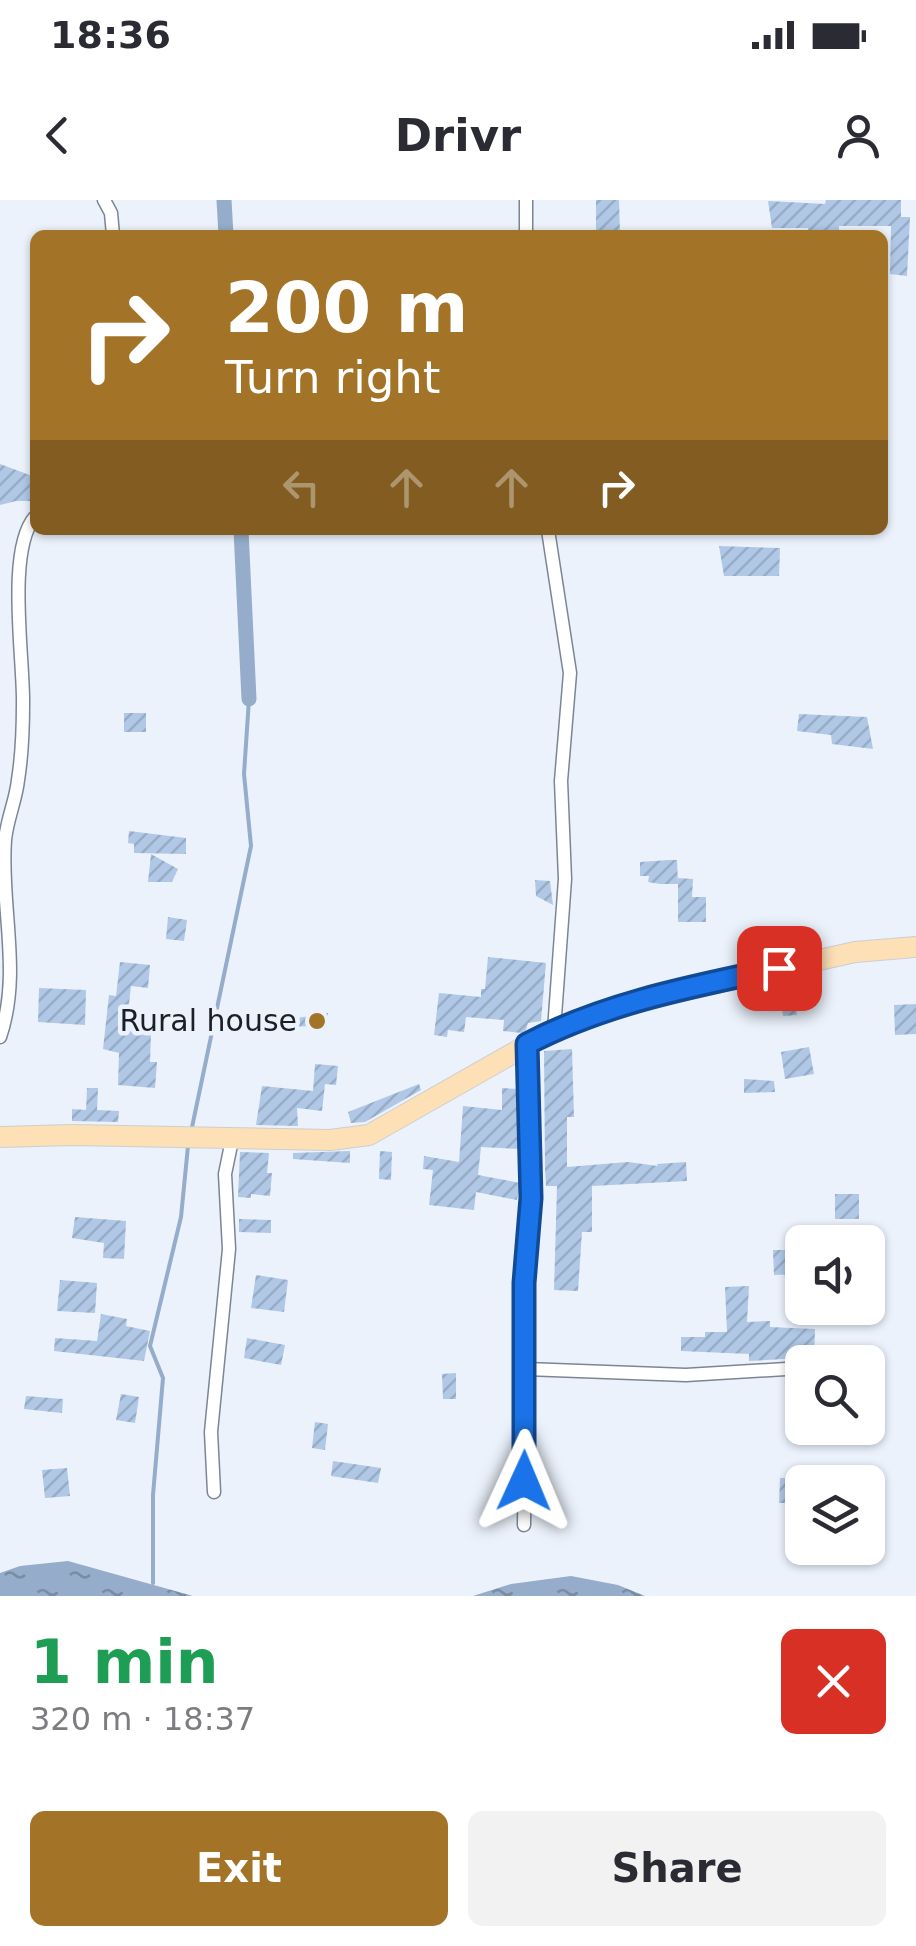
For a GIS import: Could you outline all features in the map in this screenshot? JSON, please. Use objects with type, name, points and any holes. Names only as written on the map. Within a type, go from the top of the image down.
[{"type":"main road","points":[[0,1137],[330,1140],[369,1134],[554,1030],[640,1000],[855,952],[916,947]]},
{"type":"street","points":[[104,200],[111,213],[112,230]]},
{"type":"street","points":[[526,200],[526,230]]},
{"type":"street","points":[[0,1037],[10,964],[5,840],[18,782],[24,702],[20,585],[25,536],[30,526]]},
{"type":"street","points":[[549,535],[570,673],[561,780],[566,879],[554,1030]]},
{"type":"street","points":[[524,1525],[524,1283],[531,1198],[527,1044]]},
{"type":"street","points":[[214,1492],[211,1432],[229,1249],[226,1140]]},
{"type":"street","points":[[526,1369],[686,1375],[785,1369]]},
{"type":"water","points":[[68,1561],[193,1596],[0,1596],[0,1573],[20,1566]]},
{"type":"water","points":[[571,1576],[618,1585],[645,1596],[473,1596],[511,1584]]},
{"type":"building","points":[[596,200],[619,200],[620,230],[596,230]]},
{"type":"building","points":[[826,200],[901,200],[901,217],[910,217],[907,276],[890,274],[891,226],[839,226],[839,230],[772,228],[768,201],[825,204]]},
{"type":"building","points":[[0,464],[30,475],[30,501],[0,505]]},
{"type":"building","points":[[719,546],[780,548],[779,576],[724,576]]},
{"type":"building","points":[[124,713],[146,713],[146,732],[124,732]]},
{"type":"building","points":[[799,714],[867,717],[873,749],[832,744],[831,735],[797,731]]},
{"type":"building","points":[[129,831],[186,838],[186,854],[134,853],[134,844],[128,843]]},
{"type":"building","points":[[151,854],[178,869],[172,882],[148,882]]},
{"type":"building","points":[[677,860],[678,884],[648,882],[649,876],[640,876],[640,862]]},
{"type":"building","points":[[678,878],[693,879],[692,897],[706,897],[706,922],[678,922]]},
{"type":"building","points":[[535,880],[550,881],[553,905],[536,896]]},
{"type":"building","points":[[168,917],[187,920],[184,941],[166,939]]},
{"type":"building","points":[[488,957],[546,963],[541,1021],[528,1023],[522,1033],[503,1031],[504,1020],[466,1017],[464,1032],[448,1030],[447,1037],[434,1035],[439,993],[481,997]]},
{"type":"building","points":[[120,962],[150,965],[148,988],[131,986],[126,1031],[151,1033],[150,1062],[157,1062],[155,1088],[118,1085],[119,1053],[103,1049],[109,995],[116,996]]},
{"type":"building","points":[[793,984],[797,1015],[783,1016],[779,986]]},
{"type":"building","points":[[39,988],[86,990],[85,1025],[38,1022]]},
{"type":"building","points":[[916,1004],[916,1034],[895,1035],[894,1005]]},
{"type":"building","name":"Rural house","points":[[328,1013],[328,1025],[292,1027],[291,1019]]},
{"type":"building","points":[[809,1047],[814,1074],[785,1079],[781,1052]]},
{"type":"building","points":[[572,1049],[574,1117],[567,1117],[567,1167],[686,1162],[687,1181],[592,1186],[592,1232],[582,1232],[578,1291],[554,1290],[557,1186],[546,1186],[545,1168],[544,1051]]},
{"type":"building","points":[[315,1064],[338,1066],[336,1085],[325,1084],[322,1111],[297,1108],[298,1126],[256,1125],[262,1086],[313,1091]]},
{"type":"building","points":[[744,1079],[774,1081],[775,1092],[744,1093]]},
{"type":"building","points":[[419,1084],[421,1090],[365,1122],[351,1123],[348,1112]]},
{"type":"building","points":[[87,1088],[98,1088],[97,1110],[119,1111],[118,1122],[72,1121],[72,1109],[86,1110]]},
{"type":"building","points":[[502,1088],[518,1089],[520,1149],[481,1147],[478,1175],[520,1183],[517,1200],[476,1192],[474,1210],[429,1205],[433,1170],[423,1169],[424,1156],[459,1162],[463,1106],[502,1110]]},
{"type":"building","points":[[350,1151],[350,1163],[293,1159],[293,1153]]},
{"type":"building","points":[[380,1151],[392,1152],[391,1180],[379,1179]]},
{"type":"building","points":[[240,1152],[269,1153],[270,1196],[238,1197]]},
{"type":"building","points":[[835,1194],[859,1194],[859,1219],[835,1219]]},
{"type":"building","points":[[75,1217],[126,1221],[124,1259],[103,1258],[104,1243],[72,1238]]},
{"type":"building","points":[[239,1219],[271,1220],[271,1233],[239,1232]]},
{"type":"building","points":[[773,1250],[785,1250],[785,1275],[774,1275]]},
{"type":"building","points":[[256,1275],[288,1280],[284,1312],[251,1308]]},
{"type":"building","points":[[60,1280],[97,1283],[95,1313],[57,1311]]},
{"type":"building","points":[[749,1286],[747,1322],[770,1321],[770,1327],[815,1329],[815,1345],[785,1345],[785,1359],[749,1361],[749,1354],[681,1351],[681,1337],[727,1332],[725,1287]]},
{"type":"building","points":[[101,1314],[127,1319],[126,1326],[150,1331],[144,1361],[54,1351],[55,1338],[97,1341]]},
{"type":"building","points":[[247,1338],[285,1345],[281,1365],[244,1358]]},
{"type":"building","points":[[456,1373],[456,1399],[443,1399],[442,1374]]},
{"type":"building","points":[[121,1394],[139,1397],[135,1423],[116,1420]]},
{"type":"building","points":[[26,1396],[63,1399],[62,1413],[24,1409]]},
{"type":"building","points":[[315,1422],[328,1424],[325,1450],[312,1448]]},
{"type":"building","points":[[333,1461],[381,1468],[378,1483],[331,1476]]},
{"type":"building","points":[[67,1468],[70,1496],[45,1498],[42,1470]]},
{"type":"building","points":[[780,1478],[785,1478],[785,1503],[779,1503]]},
{"type":"waterway","points":[[224,200],[226,230]]},
{"type":"waterway","points":[[241,535],[249,699]]},
{"type":"waterway","points":[[191,1132],[251,846],[244,774],[249,699]]},
{"type":"waterway","points":[[153,1583],[153,1495],[163,1378],[150,1346],[181,1217],[188,1146]]},
{"type":"place","name":"Rural house","points":[[317,1021]]},
{"type":"route","points":[[524,1481],[524,1283],[531,1198],[527,1044],[554,1030],[640,1000],[779,968]]}]
